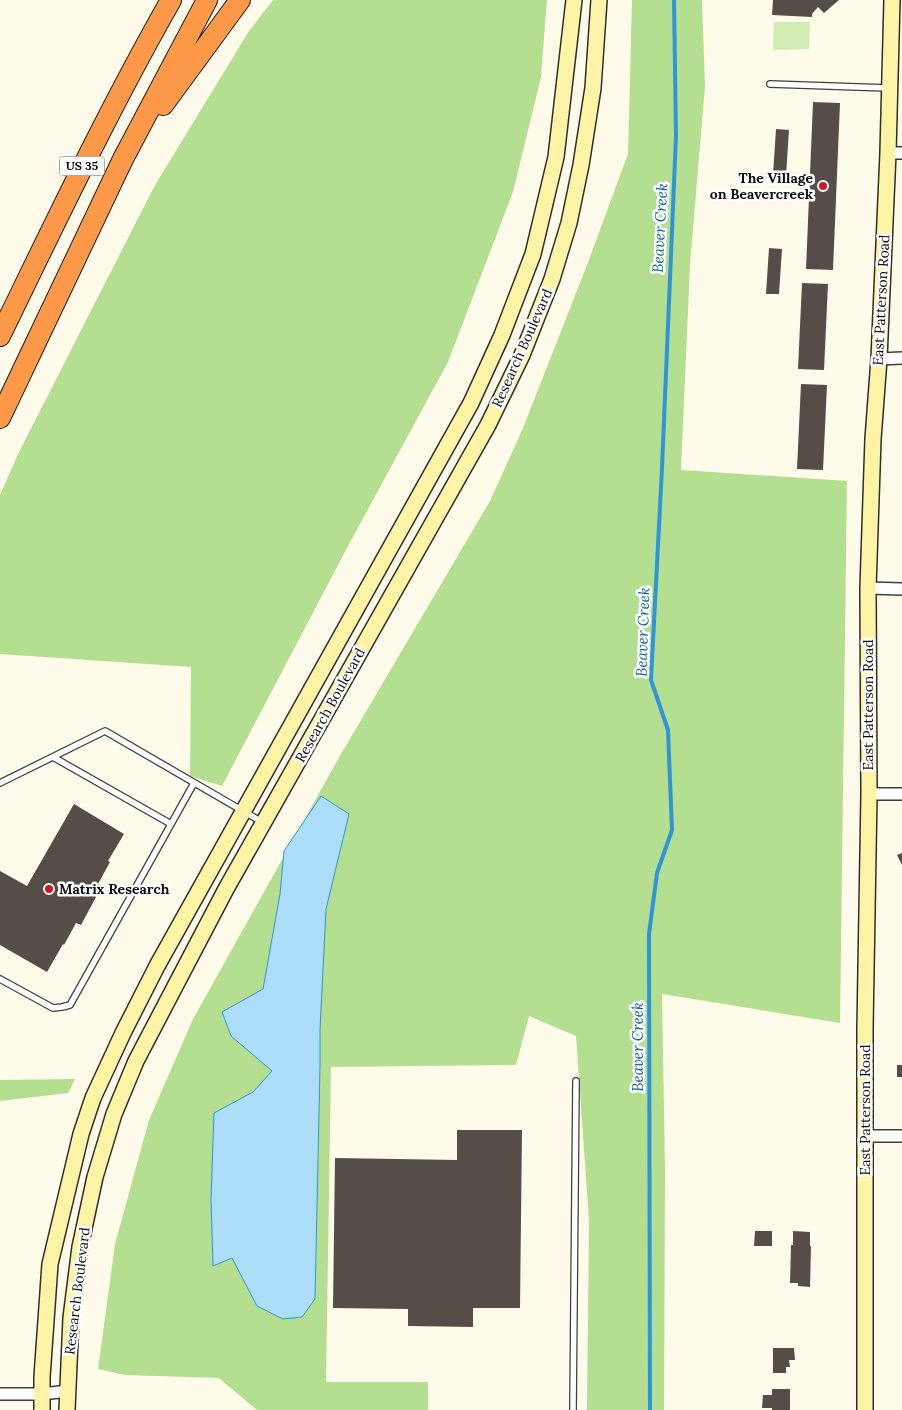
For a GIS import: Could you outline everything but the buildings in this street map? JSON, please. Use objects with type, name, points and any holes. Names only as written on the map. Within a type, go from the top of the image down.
[{"type":"highway","name":"US 35","points":[[0,336],[75,180],[171,0]]},
{"type":"highway","name":"US 35","points":[[0,418],[123,159],[207,0]]},
{"type":"highway","points":[[123,159],[240,0]]},
{"type":"main road","name":"Research Boulevard","points":[[42,1410],[42,1377],[50,1264],[81,1134],[93,1098],[157,966],[471,403],[502,335],[533,254],[556,157],[574,0]]},
{"type":"main road","name":"Research Boulevard","points":[[68,1410],[71,1318],[80,1247],[95,1177],[114,1114],[136,1061],[226,889],[488,425],[522,355],[552,279],[569,223],[581,165],[593,88],[600,0]]},
{"type":"main road","name":"East Patterson Road","points":[[865,1410],[866,961],[869,794],[868,588],[873,439],[895,153],[890,88],[892,0]]},
{"type":"street","points":[[879,359],[902,358]]},
{"type":"street","points":[[868,588],[902,589]]},
{"type":"street","points":[[869,794],[902,794]]},
{"type":"street","points":[[866,1136],[902,1136]]},
{"type":"street","points":[[0,1394],[42,1394],[68,1391]]},
{"type":"lane","points":[[770,84],[890,88]]},
{"type":"lane","points":[[0,784],[105,732],[264,823]]},
{"type":"lane","points":[[53,757],[171,824]]},
{"type":"lane","points":[[0,979],[53,1008],[70,1005],[194,783]]},
{"type":"lane","points":[[573,1410],[576,1081]]},
{"type":"green space","points":[[273,0],[547,0],[541,77],[513,192],[448,362],[348,546],[222,786],[190,776],[191,667],[0,654],[0,495],[18,454],[155,185],[249,31]]},
{"type":"green space","points":[[632,0],[702,0],[705,86],[690,265],[681,470],[847,481],[840,1023],[662,994],[665,1169],[664,1410],[587,1410],[589,1221],[576,1036],[529,1016],[516,1065],[331,1067],[326,1382],[428,1382],[428,1410],[257,1410],[219,1378],[125,1375],[98,1369],[115,1244],[149,1120],[193,1019],[341,754],[490,501],[523,428],[587,265],[628,154]]},
{"type":"green space","points":[[774,22],[810,22],[809,49],[773,50]]},
{"type":"green space","points":[[75,1079],[68,1093],[0,1101],[0,1080]]},
{"type":"water","points":[[321,796],[349,814],[326,909],[320,1029],[315,1299],[302,1317],[283,1319],[257,1306],[232,1258],[213,1266],[211,1200],[214,1113],[253,1092],[272,1071],[231,1036],[222,1012],[263,989],[280,894],[284,851]]},
{"type":"waterway","name":"Beaver Creek","points":[[650,1410],[649,934],[657,873],[672,830],[668,730],[651,680],[676,136],[674,0]]},
{"type":"place","name":"The Village on Beavercreek","points":[[823,186]]},
{"type":"place","name":"Matrix Research","points":[[49,889]]}]
